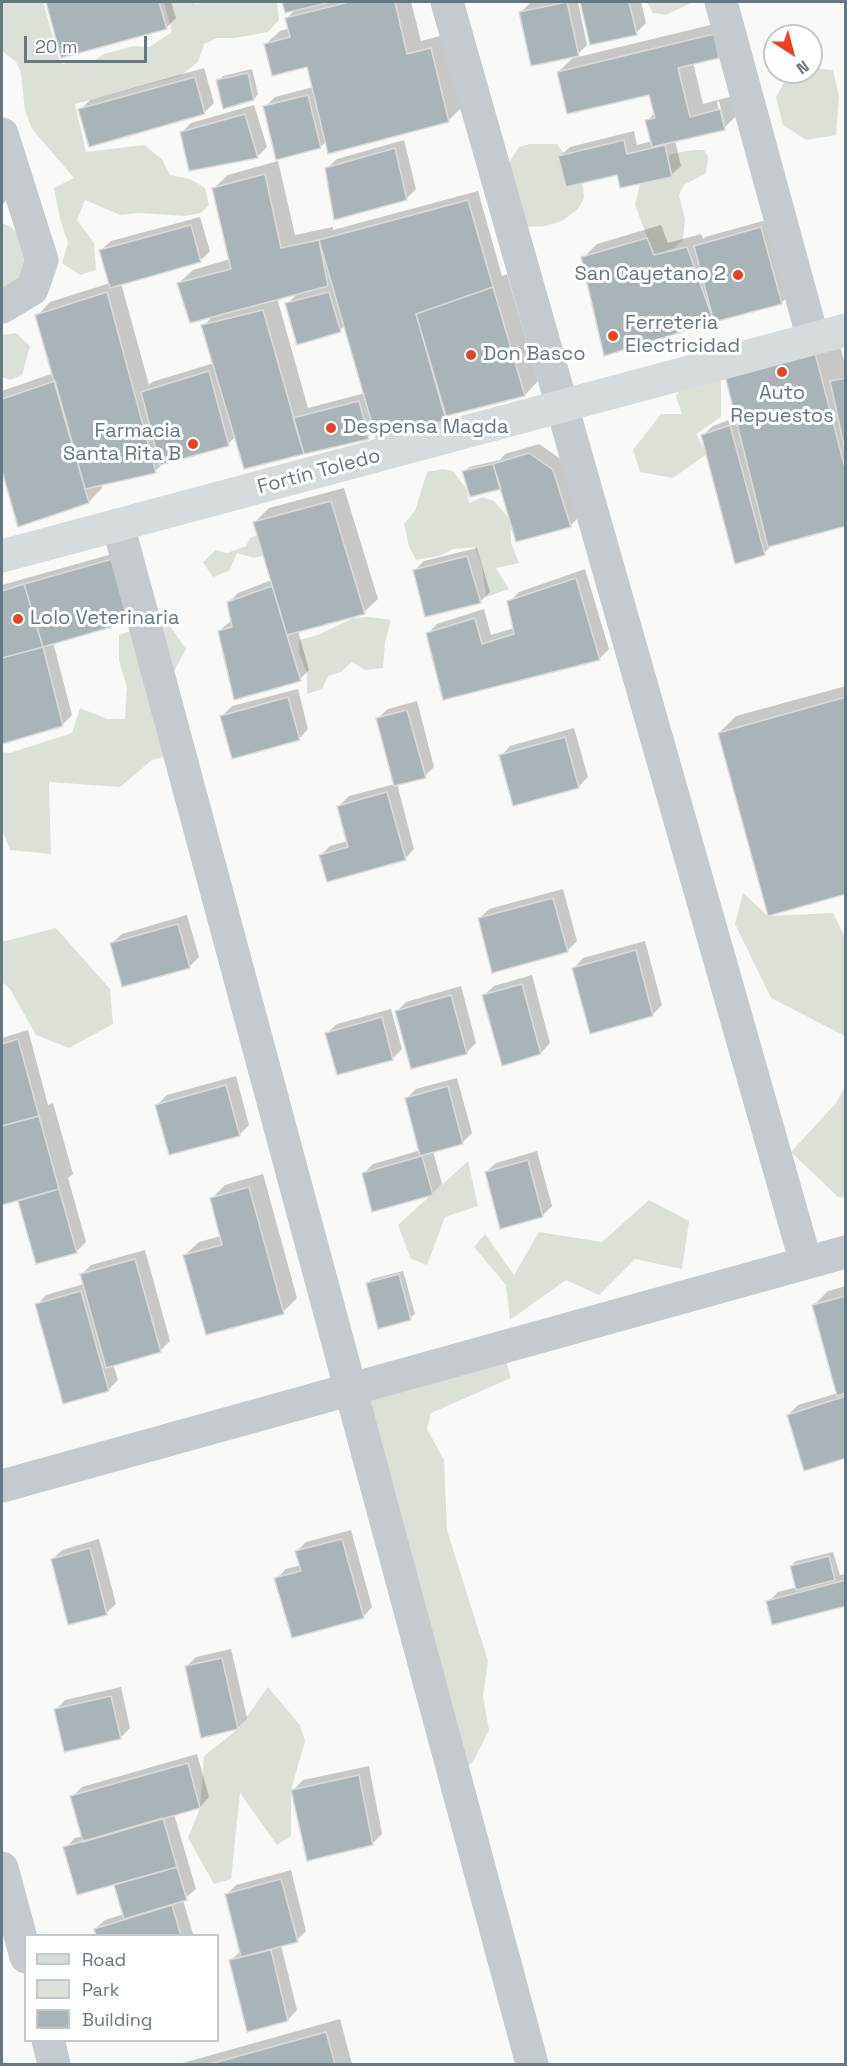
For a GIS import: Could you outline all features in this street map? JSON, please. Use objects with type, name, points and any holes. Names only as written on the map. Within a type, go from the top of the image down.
[{"type":"street","points":[[447,2],[806,1263]]},
{"type":"street","points":[[722,2],[813,339]]},
{"type":"street","points":[[2,134],[42,260],[32,289],[2,307]]},
{"type":"street","name":"Fortín Toledo","points":[[2,556],[846,330]]},
{"type":"street","points":[[118,525],[532,2064]]},
{"type":"street","points":[[2,1486],[846,1252]]},
{"type":"street","points":[[2,1868],[24,1950]]},
{"type":"street","points":[[48,2042],[54,2064]]},
{"type":"green space","points":[[2,2],[43,2],[60,62],[63,64],[78,60],[91,63],[104,54],[134,46],[149,47],[172,32],[164,2],[194,2],[196,4],[277,2],[279,20],[268,32],[235,38],[217,38],[204,44],[198,62],[180,76],[75,104],[86,152],[144,145],[162,159],[170,175],[190,179],[205,188],[209,205],[201,213],[185,216],[139,213],[120,215],[85,200],[77,220],[94,243],[96,270],[80,275],[62,263],[68,243],[60,219],[54,188],[74,178],[32,129],[25,110],[21,73],[16,62],[2,51]]},
{"type":"green space","points":[[647,2],[693,2],[666,15],[653,13]]},
{"type":"green space","points":[[823,69],[833,70],[839,97],[836,135],[806,140],[783,125],[776,97],[783,84],[823,84]]},
{"type":"green space","points":[[530,144],[557,144],[578,173],[584,198],[578,209],[562,221],[545,226],[527,227],[498,180],[519,147]]},
{"type":"green space","points":[[704,150],[708,157],[706,173],[684,185],[679,195],[685,219],[683,240],[674,248],[654,255],[635,205],[640,184],[653,166],[672,154]]},
{"type":"green space","points":[[2,223],[11,227],[19,235],[30,260],[16,285],[2,288]]},
{"type":"green space","points":[[16,333],[30,346],[22,375],[10,380],[2,377],[2,335]]},
{"type":"green space","points":[[697,370],[721,373],[721,417],[696,434],[707,454],[673,478],[640,472],[633,450],[661,414],[682,414],[676,396]]},
{"type":"green space","points":[[443,469],[453,471],[467,490],[469,503],[483,497],[494,501],[510,520],[511,543],[519,563],[496,568],[509,589],[486,597],[482,567],[475,547],[453,549],[439,556],[416,560],[409,546],[404,524],[415,511],[427,472]]},
{"type":"green space","points":[[265,532],[272,553],[254,558],[237,553],[229,571],[213,577],[203,562],[216,550],[227,553],[246,546],[250,538]]},
{"type":"green space","points":[[369,617],[391,620],[385,642],[383,668],[365,670],[352,662],[341,672],[328,676],[322,689],[307,694],[307,673],[299,653],[299,640],[318,635],[353,618]]},
{"type":"green space","points":[[165,619],[186,649],[172,675],[195,749],[152,760],[120,787],[49,782],[51,854],[10,850],[2,829],[2,752],[10,753],[72,733],[80,708],[107,719],[125,719],[127,688],[119,660],[119,635]]},
{"type":"green space","points":[[743,893],[768,916],[833,913],[845,937],[845,1036],[771,998],[735,924]]},
{"type":"green space","points":[[56,928],[110,989],[113,1024],[69,1048],[36,1035],[10,989],[2,982],[2,942]]},
{"type":"green space","points":[[845,1086],[845,1198],[838,1197],[791,1152],[836,1103]]},
{"type":"green space","points":[[468,1161],[478,1206],[445,1217],[427,1265],[411,1259],[398,1225]]},
{"type":"green space","points":[[649,1200],[689,1221],[682,1269],[635,1259],[599,1295],[566,1280],[510,1320],[506,1285],[474,1247],[485,1234],[514,1275],[539,1232],[602,1242]]},
{"type":"green space","points":[[506,1361],[511,1378],[431,1413],[427,1429],[444,1460],[447,1530],[488,1661],[483,1696],[489,1730],[473,1762],[468,1766],[352,1411],[376,1388]]},
{"type":"green space","points":[[268,1687],[300,1725],[305,1741],[291,1790],[291,1836],[277,1845],[240,1793],[231,1879],[214,1884],[188,1838],[200,1808],[204,1756],[238,1729]]},
{"type":"building","points":[[46,2],[159,2],[167,29],[61,58]]},
{"type":"building","points":[[282,2],[331,2],[285,13]]},
{"type":"building","points":[[349,2],[395,2],[407,54],[431,48],[449,122],[328,154],[307,67],[272,76],[264,44],[290,37],[285,18]]},
{"type":"building","points":[[567,2],[579,56],[531,66],[519,12]]},
{"type":"building","points":[[580,2],[629,2],[637,35],[590,45]]},
{"type":"building","points":[[714,34],[719,58],[678,68],[690,117],[720,109],[725,130],[652,147],[645,120],[655,118],[649,95],[567,114],[557,72]]},
{"type":"building","points":[[248,73],[254,100],[223,109],[216,80]]},
{"type":"building","points":[[195,77],[205,114],[89,147],[78,109]]},
{"type":"building","points":[[308,95],[321,148],[276,160],[263,106]]},
{"type":"building","points":[[245,114],[258,158],[189,171],[180,132]]},
{"type":"building","points":[[624,140],[627,154],[665,145],[672,177],[620,188],[617,175],[566,187],[558,156]]},
{"type":"building","points":[[395,148],[407,200],[334,220],[325,168]]},
{"type":"building","points":[[265,174],[281,248],[319,240],[328,286],[190,323],[177,283],[231,269],[212,188]]},
{"type":"building","points":[[468,200],[493,287],[416,314],[446,420],[377,441],[319,240]]},
{"type":"building","points":[[191,225],[201,262],[110,288],[99,250]]},
{"type":"building","name":"San Cayetano 2","points":[[761,227],[782,304],[714,322],[694,246]]},
{"type":"building","points":[[647,238],[654,255],[687,247],[714,322],[604,356],[581,257]]},
{"type":"building","name":"Don Basco","points":[[493,287],[525,396],[446,416],[416,314]]},
{"type":"building","points":[[107,292],[156,473],[85,489],[35,315]]},
{"type":"building","points":[[329,292],[341,332],[297,345],[285,303]]},
{"type":"building","points":[[263,310],[304,454],[244,469],[201,325]]},
{"type":"building","points":[[815,353],[846,472],[846,526],[768,547],[725,376]]},
{"type":"building","points":[[209,371],[229,446],[160,465],[141,392]]},
{"type":"building","points":[[846,378],[846,455],[830,381]]},
{"type":"building","points":[[55,381],[89,503],[18,527],[2,471],[2,399]]},
{"type":"building","name":"Despensa Magda","points":[[359,401],[369,439],[304,454],[293,418]]},
{"type":"building","points":[[730,425],[765,555],[735,564],[701,435]]},
{"type":"building","points":[[529,453],[553,470],[571,527],[516,542],[493,464]]},
{"type":"building","points":[[493,464],[501,489],[470,497],[462,471]]},
{"type":"building","points":[[331,501],[365,614],[287,635],[253,522]]},
{"type":"building","points":[[467,556],[481,603],[425,617],[413,570]]},
{"type":"building","points":[[116,558],[132,621],[43,647],[24,584]]},
{"type":"building","points":[[576,578],[600,660],[443,700],[426,633],[475,618],[482,644],[514,634],[507,601]]},
{"type":"building","name":"Lolo Veterinaria","points":[[24,584],[43,647],[2,658],[2,591]]},
{"type":"building","points":[[272,586],[301,681],[234,700],[218,631],[232,627],[227,602]]},
{"type":"building","points":[[43,647],[63,726],[2,744],[2,658]]},
{"type":"building","points":[[288,697],[300,740],[232,759],[220,716]]},
{"type":"building","points":[[846,697],[846,894],[768,916],[718,733]]},
{"type":"building","points":[[407,710],[426,778],[394,786],[376,718]]},
{"type":"building","points":[[565,737],[579,788],[513,806],[499,755]]},
{"type":"building","points":[[387,792],[406,860],[327,882],[319,855],[348,847],[337,806]]},
{"type":"building","points":[[553,898],[568,952],[492,973],[478,918]]},
{"type":"building","points":[[178,924],[190,968],[122,987],[110,943]]},
{"type":"building","points":[[636,950],[653,1016],[590,1034],[572,968]]},
{"type":"building","points":[[522,984],[541,1054],[502,1066],[482,995]]},
{"type":"building","points":[[451,995],[467,1054],[411,1069],[395,1011]]},
{"type":"building","points":[[382,1017],[393,1060],[337,1075],[325,1033]]},
{"type":"building","points":[[18,1039],[39,1116],[2,1126],[2,1044]]},
{"type":"building","points":[[226,1085],[240,1136],[169,1155],[155,1105]]},
{"type":"building","points":[[448,1086],[463,1144],[420,1156],[405,1098]]},
{"type":"building","points":[[39,1116],[59,1189],[2,1205],[2,1126]]},
{"type":"building","points":[[422,1156],[433,1195],[372,1212],[362,1173]]},
{"type":"building","points":[[528,1160],[543,1217],[500,1229],[485,1172]]},
{"type":"building","points":[[249,1187],[284,1314],[206,1335],[183,1255],[222,1245],[210,1198]]},
{"type":"building","points":[[59,1189],[77,1253],[36,1264],[18,1201]]},
{"type":"building","points":[[135,1259],[161,1352],[106,1368],[80,1274]]},
{"type":"building","points":[[399,1274],[411,1320],[378,1329],[366,1283]]},
{"type":"building","points":[[81,1291],[109,1391],[63,1404],[35,1304]]},
{"type":"building","points":[[846,1296],[846,1393],[837,1396],[812,1305]]},
{"type":"building","points":[[846,1396],[846,1458],[804,1471],[787,1415]]},
{"type":"building","points":[[342,1539],[364,1618],[292,1638],[274,1578],[301,1571],[295,1551]]},
{"type":"building","points":[[90,1548],[107,1615],[68,1625],[51,1559]]},
{"type":"building","points":[[829,1556],[835,1580],[796,1590],[790,1566]]},
{"type":"building","points":[[846,1580],[846,1606],[772,1625],[766,1601]]},
{"type":"building","points":[[222,1658],[238,1729],[201,1738],[185,1666]]},
{"type":"building","points":[[111,1696],[121,1739],[64,1752],[54,1709]]},
{"type":"building","points":[[188,1763],[200,1808],[83,1842],[70,1796]]},
{"type":"building","points":[[359,1775],[373,1845],[307,1861],[291,1790]]},
{"type":"building","points":[[163,1818],[177,1867],[77,1895],[63,1847]]},
{"type":"building","points":[[177,1867],[187,1900],[124,1919],[114,1885]]},
{"type":"building","points":[[281,1879],[298,1942],[241,1957],[225,1894]]},
{"type":"building","points":[[172,1905],[180,1934],[95,1934],[94,1929]]},
{"type":"building","points":[[271,1950],[288,2021],[247,2032],[229,1960]]},
{"type":"building","points":[[326,2032],[335,2064],[210,2064]]},
{"type":"place","name":"San Cayetano 2","points":[[738,275]]},
{"type":"place","name":"Ferreteria Electricidad","points":[[613,336]]},
{"type":"place","name":"Don Basco","points":[[471,355]]},
{"type":"place","name":"Auto Repuestos","points":[[782,372]]},
{"type":"place","name":"Despensa Magda","points":[[331,428]]},
{"type":"place","name":"Farmacia Santa Rita B","points":[[193,444]]},
{"type":"place","name":"Lolo Veterinaria","points":[[18,619]]}]
